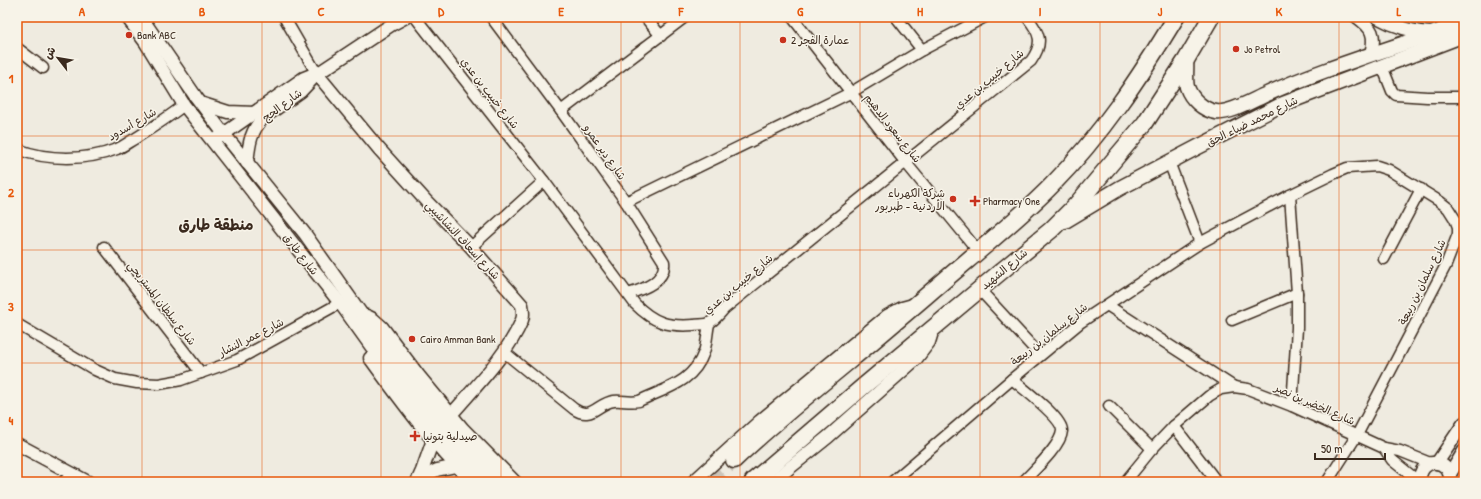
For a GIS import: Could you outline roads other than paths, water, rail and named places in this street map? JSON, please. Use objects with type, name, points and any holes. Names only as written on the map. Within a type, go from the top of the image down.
[{"type":"highway","points":[[734,460],[786,412],[916,305],[1039,198],[1053,184],[1123,100],[1156,51],[1176,17]]},
{"type":"highway","name":"شارع الشهيد","points":[[753,480],[1051,230],[1076,205],[1145,123],[1186,60],[1211,17]]},
{"type":"main road","name":"شارع محمد ضياء الحق","points":[[1186,60],[1187,86],[1191,95],[1198,103],[1206,108],[1215,112],[1225,112],[1278,89],[1371,54],[1436,33],[1464,22]]},
{"type":"main road","name":"شارع محمد ضياء الحق","points":[[1051,230],[1120,188],[1283,104],[1464,35]]},
{"type":"main road","points":[[1278,89],[1283,104]]},
{"type":"street","name":"شارع طارق","points":[[126,17],[146,43],[184,105],[340,303],[358,318],[373,349],[435,427],[487,482]]},
{"type":"street","name":"شارع طارق","points":[[141,17],[224,134],[304,234],[358,318],[442,420],[475,458],[499,482]]},
{"type":"street","points":[[284,17],[317,74]]},
{"type":"street","name":"شارع الحج","points":[[247,163],[250,140],[259,122],[301,91],[317,74],[391,25],[406,17]]},
{"type":"street","name":"شارع خبيب بن عدي","points":[[415,17],[544,181],[628,294],[645,313],[655,320],[668,325],[680,326],[709,324],[731,303],[1031,61],[1037,54],[1040,46],[1039,37],[1035,27],[1027,17]]},
{"type":"street","name":"شارع دير عمرو","points":[[491,17],[626,202],[664,262],[664,266],[658,279],[649,286],[628,294]]},
{"type":"street","points":[[645,17],[661,36]]},
{"type":"street","points":[[561,111],[685,17]]},
{"type":"street","name":"شارع سعود الدهيم","points":[[792,17],[850,93],[978,251]]},
{"type":"street","points":[[896,17],[922,50]]},
{"type":"street","points":[[626,202],[850,93],[922,50],[985,17]]},
{"type":"street","points":[[1357,17],[1372,31],[1374,38],[1371,54]]},
{"type":"street","points":[[1377,17],[1395,26],[1408,30],[1436,33]]},
{"type":"street","points":[[17,48],[43,68]]},
{"type":"street","points":[[1382,66],[1392,91],[1396,95],[1420,97],[1464,97]]},
{"type":"street","name":"شارع الحج","points":[[214,142],[304,78],[317,74]]},
{"type":"street","name":"شارع إسعاف النشاشيبي","points":[[317,74],[379,149],[427,202],[471,246],[522,305],[524,312],[522,320],[504,352],[451,414]]},
{"type":"street","points":[[202,104],[228,112],[255,112]]},
{"type":"street","name":"شارع أسدود","points":[[17,149],[50,157],[70,159],[103,153],[118,148],[160,123],[184,105]]},
{"type":"street","points":[[1169,162],[1200,243]]},
{"type":"street","name":"شارع سلمان بن ربيعة","points":[[892,482],[1040,355],[1081,322],[1200,243],[1290,195],[1347,168],[1367,166],[1383,167],[1439,201],[1453,213],[1461,227],[1446,265],[1357,436],[1327,482]]},
{"type":"street","points":[[471,246],[544,181]]},
{"type":"street","points":[[1384,259],[1421,189]]},
{"type":"street","points":[[1290,195],[1297,293],[1292,406]]},
{"type":"street","name":"شارع سلطان المستريحي","points":[[104,247],[201,373]]},
{"type":"street","points":[[980,290],[1040,355]]},
{"type":"street","points":[[1232,320],[1297,293]]},
{"type":"street","name":"شارع عمر النشار","points":[[17,324],[95,370],[115,379],[137,384],[159,384],[181,380],[237,360],[340,303]]},
{"type":"street","points":[[693,482],[765,416],[886,316],[902,308],[916,305]]},
{"type":"street","points":[[1106,305],[1234,387]]},
{"type":"street","points":[[473,482],[456,466],[433,440],[367,354],[357,334],[358,318],[373,319],[382,328],[463,429],[515,482]]},
{"type":"street","points":[[504,352],[574,409],[586,414],[612,401],[633,403],[639,401],[684,380],[699,364],[704,351],[709,324]]},
{"type":"street","points":[[772,482],[828,436],[916,359],[929,342],[933,329]]},
{"type":"street","points":[[1012,379],[1060,422],[1062,431],[1054,448],[1023,482]]},
{"type":"street","points":[[1125,482],[1152,449],[1174,426],[1209,396],[1221,389],[1234,387]]},
{"type":"street","name":"شارع الخضر بن نصر","points":[[1234,387],[1254,391],[1292,406],[1384,448],[1400,451],[1433,463]]},
{"type":"street","points":[[1109,406],[1152,449]]},
{"type":"street","points":[[1420,482],[1419,476],[1421,471],[1425,466],[1433,463],[1464,423]]},
{"type":"street","points":[[1174,426],[1217,482]]},
{"type":"street","points":[[418,481],[433,440]]},
{"type":"street","points":[[17,444],[88,482]]},
{"type":"street","name":"شارع الخضر بن نصر","points":[[1384,448],[1392,460],[1420,482]]},
{"type":"street","points":[[1452,479],[1464,451]]},
{"type":"street","points":[[1433,463],[1442,465],[1447,469],[1452,479]]},
{"type":"street","points":[[418,481],[437,470],[456,466]]},
{"type":"street","points":[[63,482],[74,474]]},
{"type":"tunnel","points":[[709,482],[734,460]]},
{"type":"place","name":"Bank ABC","points":[[129,35]]},
{"type":"place","name":"عمارة الفجر 2","points":[[783,40]]},
{"type":"place","name":"Jo Petrol","points":[[1236,49]]},
{"type":"place","name":"شركة الكهرباء الأردنية - طبربور","points":[[953,199]]},
{"type":"place","name":"Pharmacy One","points":[[975,201]]},
{"type":"place","name":"Cairo Amman Bank","points":[[412,339]]},
{"type":"place","name":"صيدلية بتونيا","points":[[415,436]]},
{"type":"district","name":"منطقة طارق","points":[[216,225]]}]
